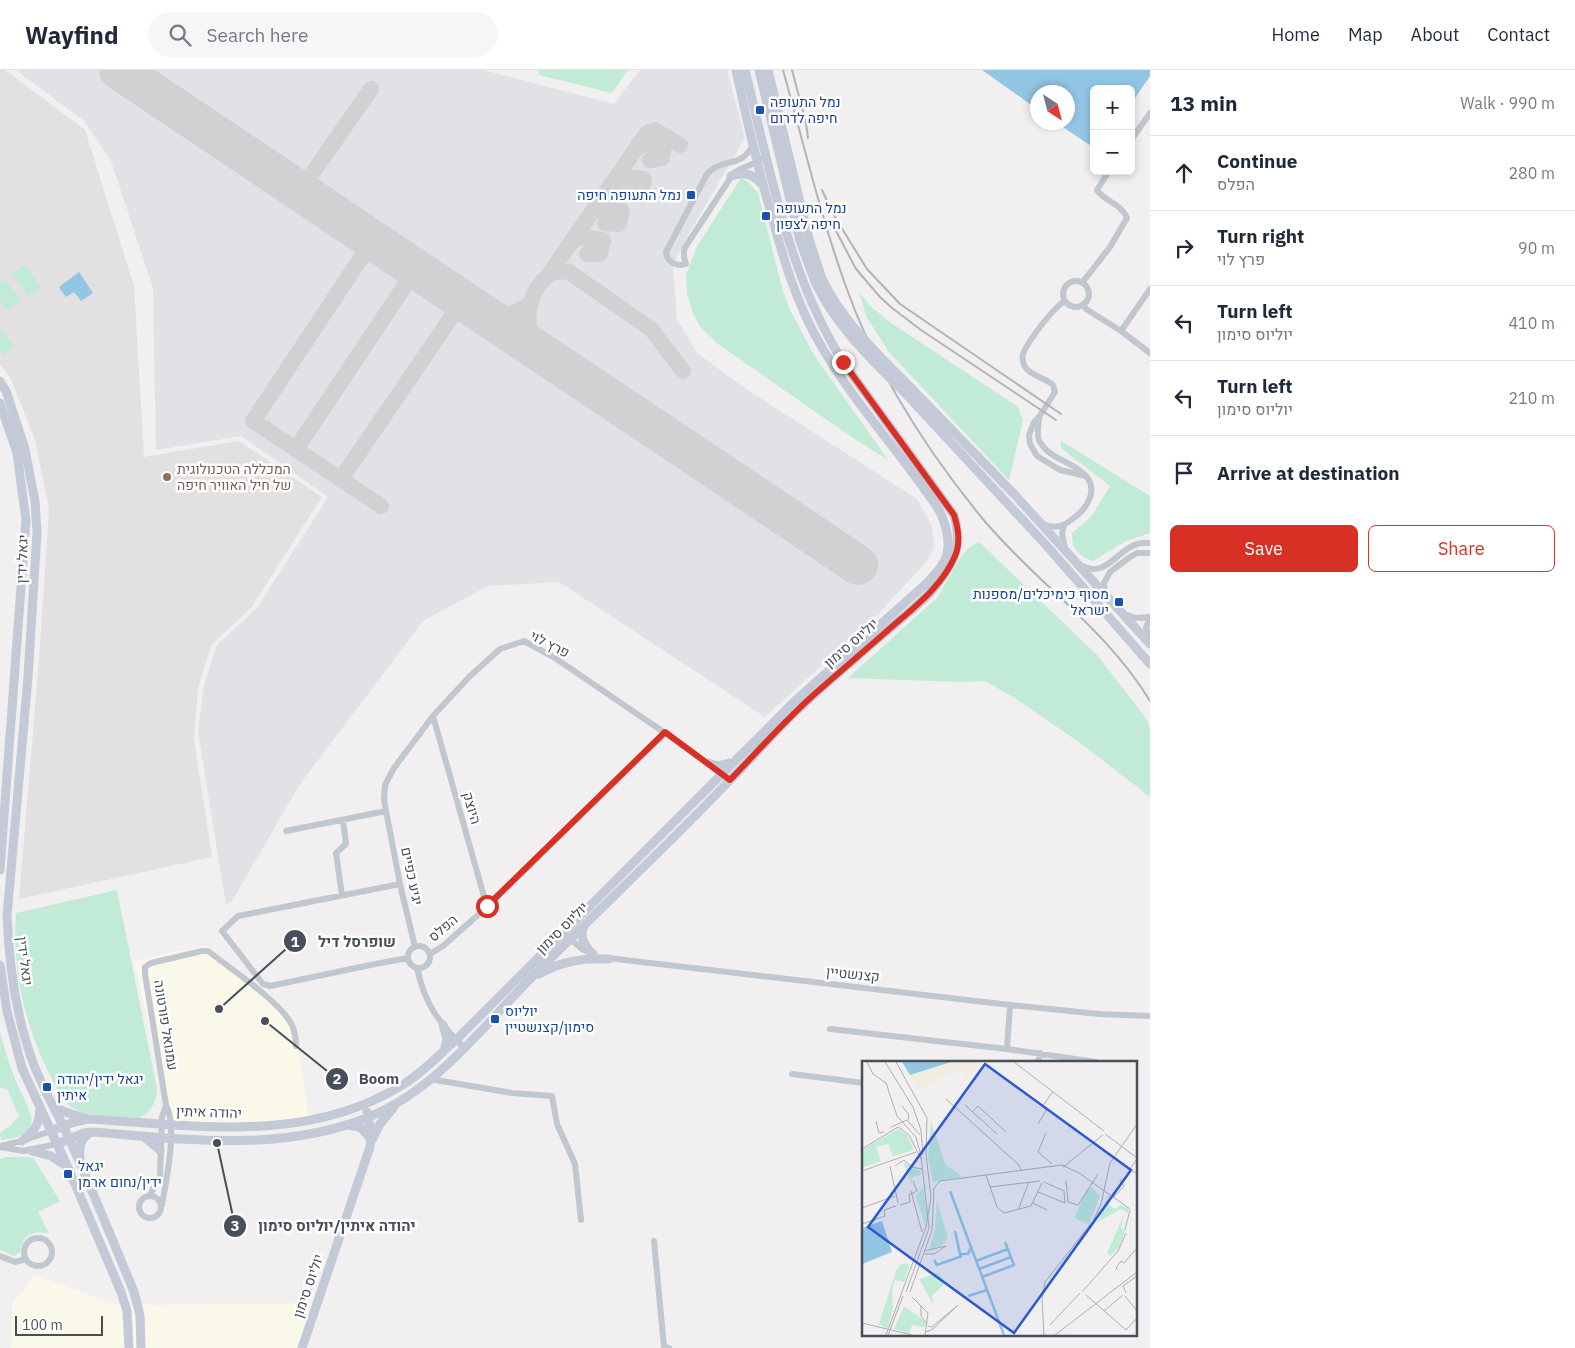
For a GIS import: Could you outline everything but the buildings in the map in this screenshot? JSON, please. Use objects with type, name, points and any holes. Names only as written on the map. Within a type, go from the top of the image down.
[{"type":"street","name":"יוליוס סימון","points":[[302,1348],[370,1143],[368,1117],[364,1105],[405,1084],[456,1040],[562,931],[734,760],[801,695],[928,582],[944,561],[948,545],[944,523],[939,510],[835,368],[808,320],[788,272],[757,162],[736,70]]},
{"type":"street","name":"יוליוס סימון","points":[[368,1117],[402,1099],[430,1079],[464,1048],[787,720],[936,586],[951,563],[958,546],[957,525],[950,508],[843,362],[823,329],[807,294],[778,203],[745,70]]},
{"type":"street","points":[[759,70],[800,241],[818,280],[853,327],[908,391],[1150,664]]},
{"type":"street","points":[[768,70],[818,280]]},
{"type":"street","points":[[1135,134],[1150,113]]},
{"type":"street","points":[[753,145],[742,158],[718,165],[707,174],[666,252],[667,259],[671,263],[678,265],[686,264],[684,253],[687,244],[731,176],[739,169],[757,162],[766,155]]},
{"type":"street","points":[[731,176],[743,173],[752,175],[763,185]]},
{"type":"street","points":[[1082,283],[1110,247],[1127,218],[1125,212],[1106,200],[1097,190],[1107,175]]},
{"type":"street","points":[[1074,281],[1082,283],[1087,289],[1088,297],[1083,304],[1075,307],[1068,304],[1063,293],[1066,285],[1074,281]]},
{"type":"street","points":[[1121,331],[1150,289]]},
{"type":"street","points":[[1065,301],[1058,305],[1041,326],[1023,355],[1023,365],[1028,370],[1046,379],[1053,385],[1055,392],[1034,422],[1029,435],[1033,451],[1037,456],[1060,470],[1086,476]]},
{"type":"street","points":[[1083,304],[1086,309],[1121,331],[1150,353]]},
{"type":"street","name":"יגאל ידין","points":[[0,381],[6,391],[25,449],[35,501],[37,532],[28,667],[7,916],[8,945],[18,1011],[38,1077],[70,1139],[134,1292],[140,1316],[141,1348]]},
{"type":"street","points":[[908,391],[1041,523],[1119,612],[1150,644]]},
{"type":"street","name":"יגאל ידין","points":[[0,403],[16,452],[26,520],[0,870]]},
{"type":"street","points":[[1039,417],[1038,438],[1042,445],[1050,453],[1080,470],[1086,476],[1092,488],[1092,496],[1082,511],[1064,526],[1062,533],[1066,552]]},
{"type":"street","points":[[1041,523],[1050,527],[1064,526]]},
{"type":"street","points":[[1075,562],[1092,570],[1101,569],[1126,548],[1135,544],[1150,543]]},
{"type":"street","points":[[1105,596],[1104,583],[1110,572],[1130,556],[1137,553],[1150,553]]},
{"type":"street","points":[[1119,612],[1136,618],[1150,618],[1146,627],[1150,640]]},
{"type":"street","name":"פרץ לוי","points":[[386,811],[384,799],[386,786],[394,768],[433,716],[469,677],[500,649],[524,641],[555,658],[665,732],[730,780]]},
{"type":"street","name":"היוצק","points":[[433,716],[487,906]]},
{"type":"street","name":"הפלס","points":[[430,954],[444,946],[487,906],[665,732]]},
{"type":"street","points":[[708,763],[722,766],[734,760]]},
{"type":"street","points":[[708,763],[714,774],[712,783]]},
{"type":"street","points":[[286,831],[386,811]]},
{"type":"street","name":"יגיע כפיים","points":[[386,811],[400,884],[415,946]]},
{"type":"street","points":[[342,895],[336,853],[346,844],[343,820]]},
{"type":"street","points":[[400,884],[238,916],[222,931],[263,984],[270,986],[408,958]]},
{"type":"street","points":[[584,925],[582,940],[593,954]]},
{"type":"street","name":"קצנשטיין","points":[[562,931],[582,949],[609,959],[1099,1014],[1150,1016]]},
{"type":"street","points":[[415,946],[423,946],[430,954],[428,965],[417,968],[411,965],[408,958],[409,951],[415,946]]},
{"type":"street","name":"עמנואל פורטונה","points":[[166,1138],[169,1111],[166,1105],[145,974],[146,967],[151,963],[208,951],[277,1006],[290,1021],[296,1038],[296,1046]]},
{"type":"street","points":[[530,979],[565,962],[584,959],[609,959]]},
{"type":"street","name":"יגאל ידין","points":[[0,965],[7,1011],[15,1045],[28,1082],[69,1170],[125,1303],[129,1348]]},
{"type":"street","points":[[417,968],[426,1001],[443,1025],[464,1048]]},
{"type":"street","points":[[1008,1048],[1010,1004]]},
{"type":"street","points":[[443,1025],[446,1039],[444,1051]]},
{"type":"street","points":[[830,1029],[1008,1048],[1090,1061]]},
{"type":"street","points":[[1038,1061],[1040,1053]]},
{"type":"street","points":[[792,1074],[862,1083]]},
{"type":"street","points":[[430,1079],[512,1093],[552,1096],[557,1124],[576,1164],[581,1220]]},
{"type":"street","points":[[370,1143],[380,1124],[402,1099]]},
{"type":"street","points":[[52,1105],[64,1112],[88,1119]]},
{"type":"street","name":"יהודה איתין","points":[[51,1132],[88,1119],[253,1127],[285,1125],[338,1114],[364,1105]]},
{"type":"street","points":[[22,1141],[37,1127],[40,1119],[40,1109]]},
{"type":"street","name":"יהודה איתין","points":[[57,1144],[84,1133],[92,1132],[166,1138],[259,1140],[306,1135],[368,1117]]},
{"type":"street","points":[[341,1126],[358,1126],[367,1133],[370,1143]]},
{"type":"street","points":[[0,1146],[51,1132]]},
{"type":"street","points":[[80,1163],[81,1142],[92,1132]]},
{"type":"street","points":[[143,1136],[160,1150]]},
{"type":"street","points":[[166,1138],[168,1165],[162,1206],[160,1213],[154,1218],[146,1218],[142,1216],[139,1209],[140,1201],[150,1195],[160,1176],[160,1150],[166,1138]]},
{"type":"street","points":[[32,1151],[57,1144]]},
{"type":"street","points":[[0,1146],[16,1151],[32,1151],[51,1156],[58,1159],[69,1170]]},
{"type":"street","points":[[150,1195],[159,1200],[162,1206]]},
{"type":"street","points":[[43,1239],[51,1246],[52,1257],[45,1265],[34,1266],[26,1259],[25,1248],[32,1240],[43,1239]]},
{"type":"street","points":[[654,1241],[664,1347],[669,1348]]},
{"type":"street","points":[[0,1256],[15,1262],[26,1259]]},
{"type":"shaded area","name":"המכללה הטכנולוגית של חיל האוויר חיפה","points":[[0,70],[5,70],[85,130],[134,286],[144,457],[239,441],[322,497],[251,608],[212,644],[198,688],[194,740],[212,857],[19,899],[39,661],[49,509],[35,440],[11,379],[0,364]]},
{"type":"shaded area","name":"נמל התעופה חיפה","points":[[16,70],[483,70],[614,104],[640,70],[727,70],[745,138],[683,244],[673,265],[677,319],[697,353],[746,389],[917,499],[932,526],[934,548],[925,563],[880,612],[765,717],[559,582],[488,586],[423,621],[300,784],[232,901],[226,905],[198,732],[204,685],[217,645],[257,608],[328,497],[241,436],[156,450],[153,288],[111,161],[84,121]]},
{"type":"shaded area","points":[[206,945],[275,999],[294,1021],[309,1118],[261,1125],[171,1122],[134,961]]},
{"type":"shaded area","points":[[34,1275],[119,1305],[319,1303],[305,1348],[11,1348],[12,1304]]},
{"type":"green space","points":[[539,70],[628,70],[612,93],[539,75]]},
{"type":"green space","points":[[741,178],[747,181],[758,193],[782,288],[790,310],[814,355],[888,460],[853,438],[718,344],[701,328],[693,313],[687,295],[686,275],[697,246]]},
{"type":"green space","points":[[25,265],[41,287],[28,297],[12,274]]},
{"type":"green space","points":[[5,279],[21,301],[7,310],[0,300],[0,283]]},
{"type":"green space","points":[[859,292],[871,307],[891,323],[1017,406],[1023,420],[1009,480],[889,352],[866,316]]},
{"type":"green space","points":[[0,328],[14,347],[3,355],[0,351]]},
{"type":"green space","points":[[1061,441],[1150,496],[1150,533],[1124,542],[1093,561],[1077,551],[1073,544],[1072,533],[1091,517],[1110,486],[1061,448]]},
{"type":"green space","points":[[979,542],[1097,655],[1145,717],[1150,728],[1150,797],[1083,745],[1015,698],[985,681],[961,682],[848,678],[937,598],[962,555]]},
{"type":"green space","points":[[117,890],[157,1089],[156,1098],[152,1106],[147,1113],[139,1118],[89,1114],[71,1107],[64,1100],[34,1040],[22,998],[16,956],[16,913]]},
{"type":"green space","points":[[0,1031],[11,1068],[31,1118],[31,1126],[26,1132],[17,1137],[1,1140],[0,1133],[19,1116],[7,1089],[0,1088]]},
{"type":"green space","points":[[7,1157],[33,1158],[60,1201],[38,1212],[49,1233],[33,1233],[29,1235],[23,1241],[20,1252],[14,1256],[0,1250],[0,1159]]},
{"type":"water","points":[[982,70],[1150,70],[1150,76],[1135,98],[1135,85],[1090,85],[1090,145],[1067,130],[1075,130],[1075,85],[1030,85],[1030,104]]},
{"type":"water","points":[[79,272],[93,293],[81,301],[74,292],[66,297],[59,287]]},
{"type":"taxiway","points":[[300,191],[371,89]]},
{"type":"taxiway","points":[[547,277],[647,133],[654,130],[680,145]]},
{"type":"taxiway","points":[[638,145],[664,145],[662,158],[650,160]]},
{"type":"taxiway","points":[[611,185],[625,177],[644,179],[640,195],[626,194]]},
{"type":"taxiway","points":[[592,212],[602,208],[622,211],[619,224],[605,223]]},
{"type":"taxiway","points":[[570,243],[580,237],[603,240],[600,254],[587,254]]},
{"type":"taxiway","points":[[373,240],[253,421],[381,506]]},
{"type":"taxiway","points":[[296,449],[416,269]]},
{"type":"taxiway","points":[[541,352],[533,341],[530,331],[530,305],[536,289],[549,275],[557,272],[569,272],[651,329],[683,371]]},
{"type":"taxiway","points":[[341,479],[463,300]]},
{"type":"taxiway","points":[[485,315],[508,315],[529,304]]},
{"type":"runway","points":[[119,70],[858,565]]},
{"type":"railway","points":[[783,70],[820,204],[845,284],[871,347],[903,407],[940,464],[982,518],[1024,563],[1113,651],[1150,701]]},
{"type":"railway","points":[[792,70],[808,138]]},
{"type":"railway","points":[[822,190],[833,214],[867,269],[900,304],[1061,414]]},
{"type":"railway","points":[[835,229],[856,269],[892,308],[921,330],[1056,420]]},
{"type":"place","name":"נמל התעופה חיפה לדרום","points":[[760,110]]},
{"type":"place","name":"נמל התעופה חיפה","points":[[691,195]]},
{"type":"place","name":"נמל התעופה חיפה לצפון","points":[[766,216]]},
{"type":"place","name":"המכללה הטכנולוגית של חיל האוויר חיפה","points":[[167,477]]},
{"type":"place","name":"מסוף כימיכלים/מספנות ישראל","points":[[1119,602]]},
{"type":"place","name":"שופרסל דיל","points":[[219,1009]]},
{"type":"place","name":"יוליוס סימון/קצנשטיין","points":[[495,1019]]},
{"type":"place","name":"Boom","points":[[265,1021]]},
{"type":"place","name":"יגאל ידין/יהודה איתין","points":[[47,1087]]},
{"type":"place","name":"יהודה איתין/יוליוס סימון","points":[[217,1143]]},
{"type":"place","name":"יגאל ידין/נחום ארמן","points":[[68,1174]]},
{"type":"route","points":[[487,906],[665,732],[730,780],[787,720],[912,609],[944,576],[958,546],[957,525],[954,515],[843,362]]}]
